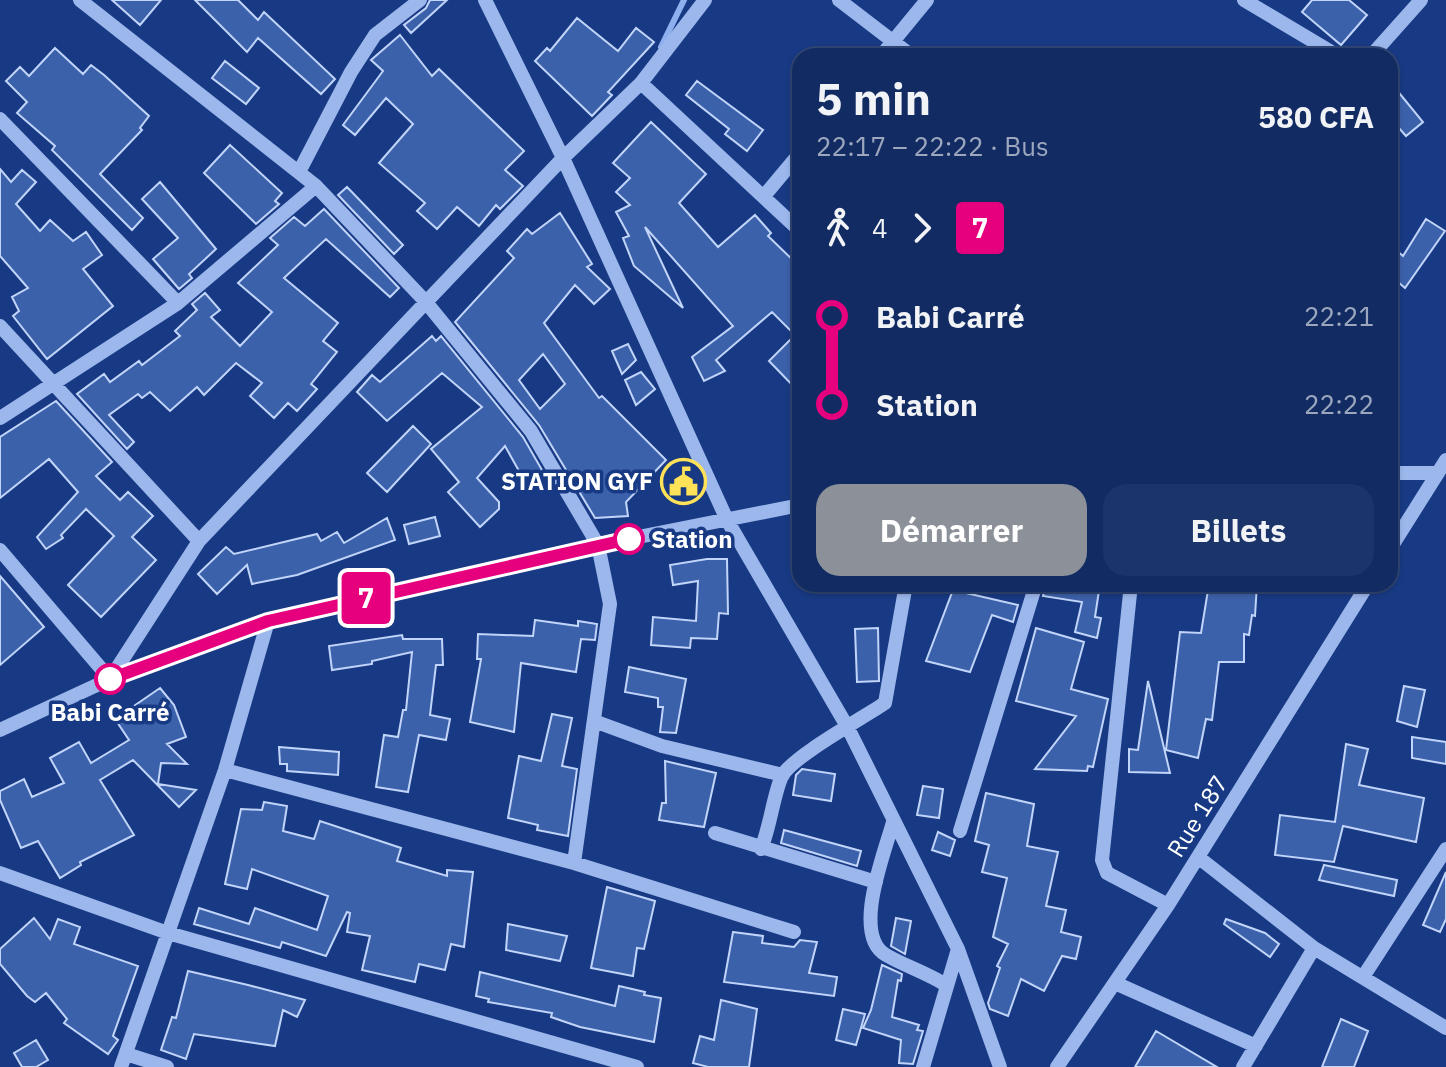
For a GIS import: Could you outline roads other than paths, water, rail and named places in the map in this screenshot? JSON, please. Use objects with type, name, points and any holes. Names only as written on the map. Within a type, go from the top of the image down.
[{"type":"street","points":[[80,0],[316,186],[425,301],[531,431],[598,545],[610,604],[574,863]]},
{"type":"street","points":[[299,172],[351,72],[375,35],[420,0]]},
{"type":"street","points":[[485,0],[563,158],[727,520],[848,728],[958,949],[1000,1067]]},
{"type":"street","points":[[110,679],[199,541],[563,158],[641,83],[705,0]]},
{"type":"street","points":[[839,0],[902,48]]},
{"type":"street","points":[[887,48],[927,0]]},
{"type":"street","points":[[1244,0],[1325,48]]},
{"type":"street","points":[[1378,48],[1421,0]]},
{"type":"street","points":[[641,83],[792,223]]},
{"type":"street","points":[[0,119],[178,303]]},
{"type":"street","points":[[764,196],[792,163]]},
{"type":"street","points":[[0,418],[178,303],[316,186]]},
{"type":"street","points":[[0,326],[199,541]]},
{"type":"street","points":[[1398,472],[1442,466]]},
{"type":"street","points":[[1398,536],[1442,466]]},
{"type":"street","points":[[0,730],[110,679],[268,621],[598,545],[792,507]]},
{"type":"street","points":[[0,550],[110,679]]},
{"type":"street","points":[[761,849],[771,825],[783,775],[885,703],[905,592]]},
{"type":"street","points":[[960,831],[1034,592]]},
{"type":"street","points":[[1130,592],[1102,860],[1107,873],[1168,905]]},
{"type":"street","name":"Rue 187","points":[[1057,1067],[1168,905],[1363,592]]},
{"type":"street","points":[[167,1067],[124,1060],[225,770],[268,621]]},
{"type":"street","points":[[594,721],[662,746],[783,775]]},
{"type":"street","points":[[225,770],[574,863],[794,932]]},
{"type":"street","points":[[893,822],[876,882],[869,931],[875,946],[884,955],[946,985]]},
{"type":"street","points":[[715,833],[876,882]]},
{"type":"street","points":[[1363,977],[1446,849]]},
{"type":"street","points":[[1198,857],[1314,948],[1446,1028]]},
{"type":"street","points":[[0,873],[168,933],[637,1067]]},
{"type":"street","points":[[1243,1067],[1314,948]]},
{"type":"street","points":[[923,1067],[958,949]]},
{"type":"street","points":[[1115,983],[1256,1046]]},
{"type":"waterway","points":[[661,47],[684,0]]},
{"type":"place","name":"STATION GYF","points":[[684,481]]},
{"type":"place","name":"Station","points":[[629,539]]},
{"type":"place","name":"Babi Carré","points":[[110,679]]}]
